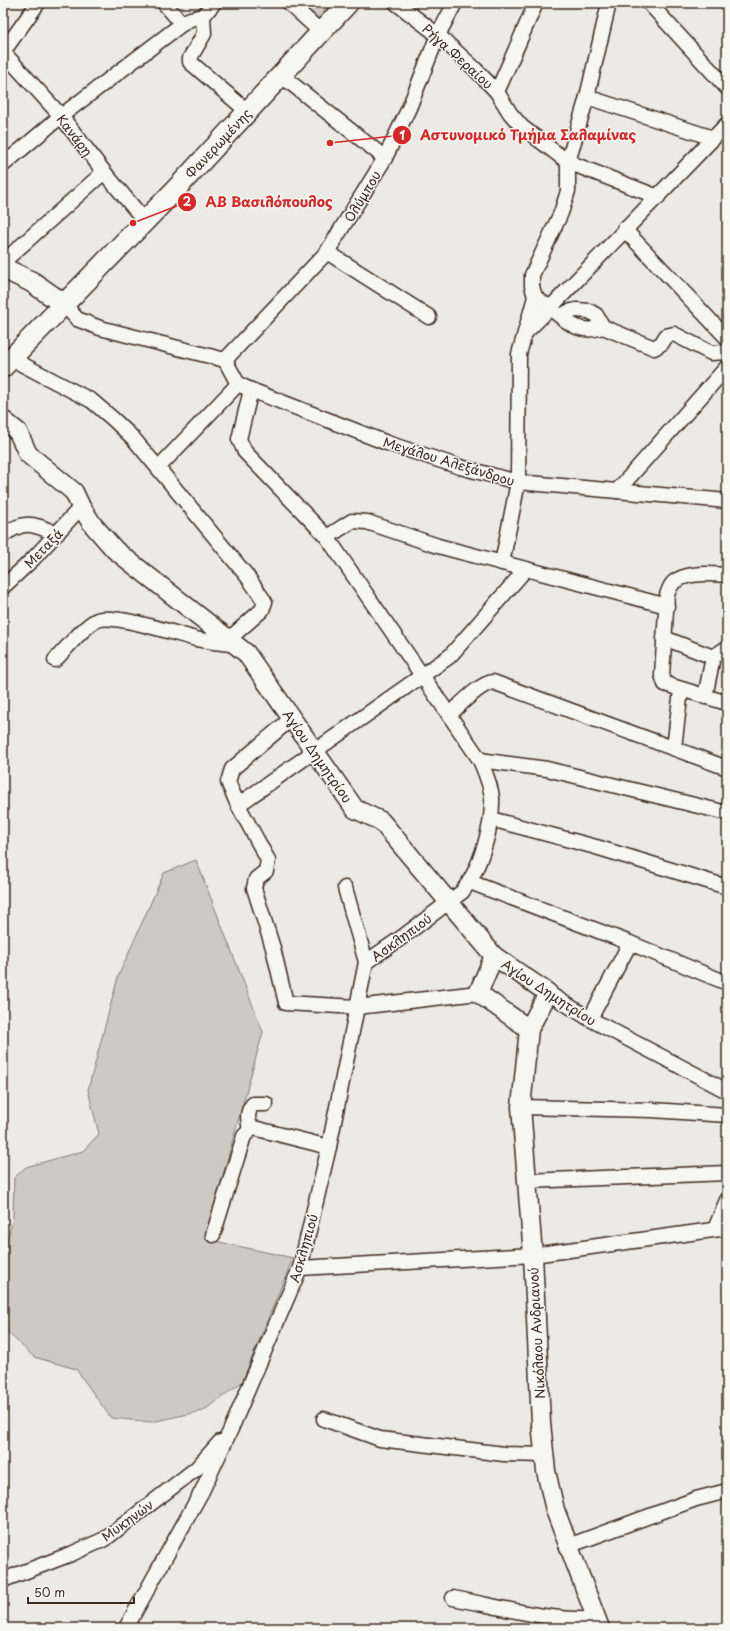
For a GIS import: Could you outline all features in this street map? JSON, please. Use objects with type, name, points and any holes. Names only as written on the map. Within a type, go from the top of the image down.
[{"type":"main road","name":"Φανερωμένης","points":[[8,363],[65,305],[144,220],[176,189],[348,3]]},
{"type":"main road","points":[[3,268],[32,282],[65,305]]},
{"type":"street","points":[[3,52],[38,3]]},
{"type":"street","points":[[164,3],[182,24]]},
{"type":"street","points":[[3,165],[61,116],[182,24],[190,19],[203,16],[214,3]]},
{"type":"street","points":[[289,3],[321,32]]},
{"type":"street","name":"Ρήγα Φεραίου","points":[[396,3],[438,36],[497,92],[510,113],[522,127],[568,162],[658,197]]},
{"type":"street","name":"Ολύμπου","points":[[225,360],[327,252],[385,158],[409,108],[438,36],[455,3]]},
{"type":"street","points":[[497,92],[536,3]]},
{"type":"street","points":[[502,563],[518,482],[519,354],[523,335],[535,297],[532,286],[532,275],[561,214],[568,191],[568,162],[587,97],[609,3]]},
{"type":"street","points":[[649,3],[727,88]]},
{"type":"street","points":[[203,16],[204,34],[190,58],[190,62],[247,111]]},
{"type":"street","name":"Κανάρη","points":[[3,52],[61,116],[104,172],[144,220]]},
{"type":"street","points":[[282,76],[385,158]]},
{"type":"street","points":[[587,97],[713,138]]},
{"type":"street","points":[[523,335],[727,124]]},
{"type":"street","points":[[3,262],[104,172]]},
{"type":"street","points":[[624,229],[727,338]]},
{"type":"street","points":[[327,252],[429,317]]},
{"type":"street","points":[[535,297],[573,327],[596,330],[604,327]]},
{"type":"street","points":[[65,305],[77,319],[100,328],[225,360],[238,384],[158,468]]},
{"type":"street","points":[[561,316],[576,310],[589,311],[596,315],[604,327],[654,348],[662,343],[666,336],[674,334],[711,353],[727,352]]},
{"type":"street","points":[[8,363],[92,401],[133,438],[247,576],[265,602],[259,614],[233,642],[197,639],[134,622],[108,618],[98,620],[87,628],[55,660]]},
{"type":"street","points":[[617,491],[727,367]]},
{"type":"street","name":"Μεγάλου Αλεξάνδρου","points":[[238,384],[388,443],[460,466],[518,482],[727,501]]},
{"type":"street","points":[[251,390],[239,439],[241,446],[245,452],[327,536],[480,760],[492,798],[491,819],[482,852],[470,882],[630,943],[727,983]]},
{"type":"street","name":"Αγίου Δημητρίου","points":[[3,420],[18,432],[28,454],[74,492],[81,507],[93,525],[115,550],[246,653],[316,751],[355,809],[381,821],[494,956],[548,994],[590,1019],[727,1092]]},
{"type":"street","name":"Μεταξά","points":[[3,587],[57,534],[81,507]]},
{"type":"street","points":[[327,536],[352,521],[367,522],[438,546],[667,606]]},
{"type":"street","points":[[3,535],[18,527],[30,523],[57,534]]},
{"type":"street","points":[[238,805],[450,656],[526,569]]},
{"type":"street","points":[[727,574],[694,576],[676,580],[670,586],[667,595],[662,679],[665,684],[681,690],[727,703]]},
{"type":"street","points":[[664,638],[713,657]]},
{"type":"street","points":[[705,697],[713,657],[727,648]]},
{"type":"street","points":[[449,715],[480,687],[487,682],[493,682],[727,768]]},
{"type":"street","points":[[674,748],[681,690]]},
{"type":"street","points":[[292,718],[232,769],[228,782],[238,805],[268,860],[266,871],[256,879],[254,888],[273,948],[286,1003],[357,1007],[478,993],[529,1029],[548,994]]},
{"type":"street","points":[[480,760],[547,769],[727,813]]},
{"type":"street","points":[[491,819],[596,847],[727,887]]},
{"type":"street","name":"Ασκληπιού","points":[[126,1628],[202,1491],[231,1429],[300,1268],[329,1147],[366,962],[450,902],[470,882]]},
{"type":"street","points":[[345,888],[366,962]]},
{"type":"street","points":[[590,1019],[630,943]]},
{"type":"street","points":[[478,993],[494,956]]},
{"type":"street","name":"Νικόλαου Ανδριανού","points":[[529,1029],[521,1107],[533,1255],[541,1424],[555,1510],[598,1624]]},
{"type":"street","points":[[250,1130],[248,1116],[249,1108],[253,1104],[266,1104]]},
{"type":"street","points":[[521,1107],[652,1110],[727,1115]]},
{"type":"street","points":[[213,1235],[244,1136],[250,1130],[254,1128],[329,1147]]},
{"type":"street","points":[[526,1181],[727,1173]]},
{"type":"street","points":[[300,1268],[533,1255],[721,1229],[727,1200]]},
{"type":"street","points":[[324,1419],[380,1438],[504,1454],[545,1455]]},
{"type":"street","name":"Μυκηνών","points":[[3,1580],[71,1554],[105,1539],[197,1468],[231,1429]]},
{"type":"street","points":[[568,1546],[727,1490]]},
{"type":"street","points":[[453,1598],[545,1617],[598,1624]]},
{"type":"shaded area","points":[[301,3],[334,3],[319,19]]},
{"type":"shaded area","points":[[196,860],[263,1032],[205,1239],[293,1258],[242,1382],[203,1411],[151,1422],[111,1418],[76,1369],[34,1357],[3,1328],[3,1257],[13,1218],[14,1178],[26,1167],[83,1151],[99,1134],[88,1090],[118,977],[164,873]]},
{"type":"place","name":"Αστυνομικό Τμήμα Σαλαμίνας","points":[[330,143]]},
{"type":"place","name":"ΑΒ Βασιλόπουλος","points":[[133,223]]}]
